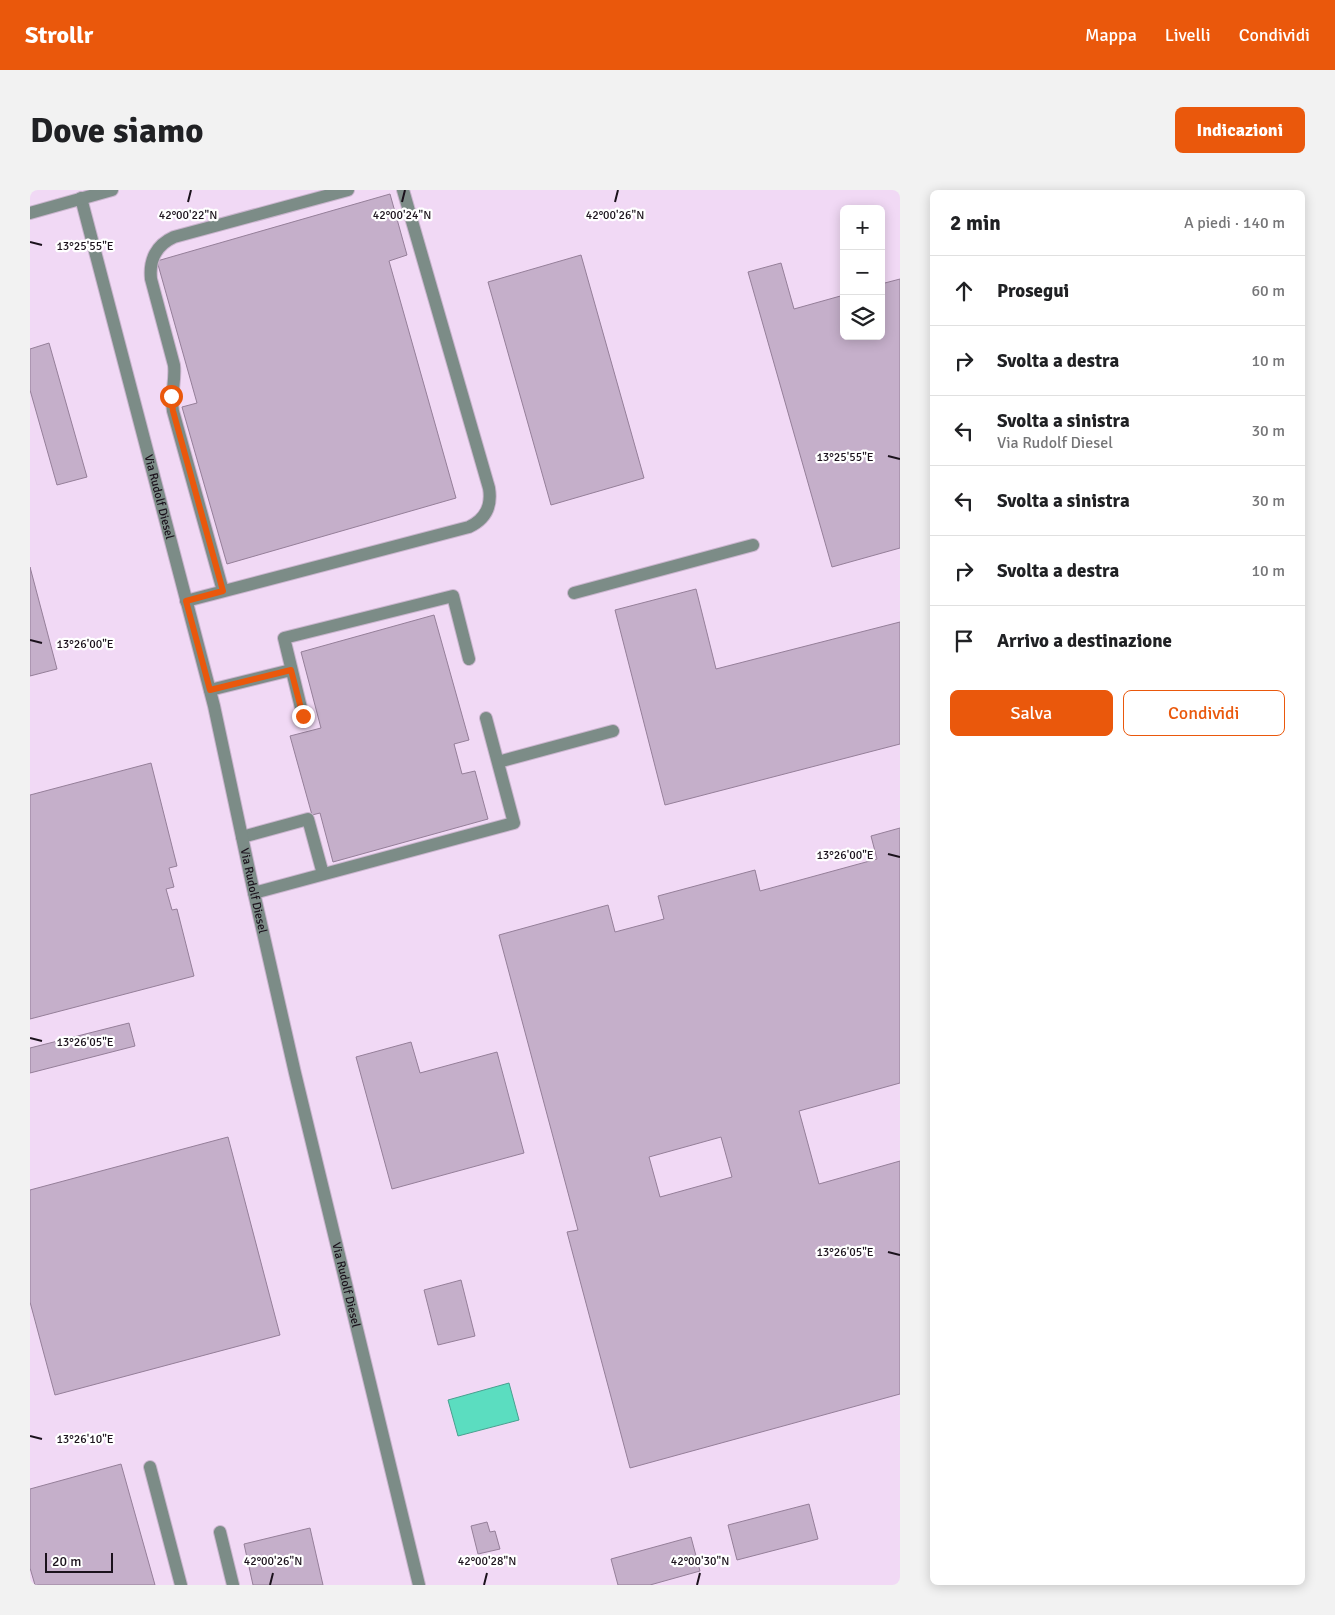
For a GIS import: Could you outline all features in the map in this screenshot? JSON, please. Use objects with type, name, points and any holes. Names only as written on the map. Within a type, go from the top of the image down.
[{"type":"street","points":[[30,213],[112,190]]},
{"type":"street","points":[[223,591],[173,411],[171,396],[175,380],[174,365],[150,271],[155,251],[174,237],[348,190]]},
{"type":"street","points":[[186,601],[469,527],[477,523],[487,512],[489,488],[403,190]]},
{"type":"street","name":"Via Rudolf Diesel","points":[[81,198],[210,690],[295,1073],[419,1585]]},
{"type":"street","points":[[574,593],[754,545]]},
{"type":"street","points":[[303,716],[284,638],[453,596],[469,659]]},
{"type":"street","points":[[210,690],[291,670]]},
{"type":"street","points":[[254,892],[514,822],[486,718]]},
{"type":"street","points":[[498,762],[613,730]]},
{"type":"street","points":[[242,837],[308,819],[323,874]]},
{"type":"street","points":[[150,1467],[180,1585]]},
{"type":"street","points":[[220,1532],[233,1585]]},
{"type":"shaded area","points":[[509,1383],[519,1420],[458,1436],[448,1400]]},
{"type":"building","points":[[390,194],[407,255],[389,261],[456,498],[227,564],[182,407],[197,403],[157,261]]},
{"type":"building","points":[[581,255],[644,478],[551,505],[488,282]]},
{"type":"building","points":[[781,263],[794,309],[840,296],[840,340],[885,340],[885,283],[900,279],[900,548],[832,567],[748,272]]},
{"type":"building","points":[[49,343],[87,477],[57,485],[30,390],[30,349]]},
{"type":"building","points":[[30,567],[57,669],[30,676]]},
{"type":"building","points":[[696,589],[716,669],[900,622],[900,744],[665,805],[615,610]]},
{"type":"building","points":[[434,615],[469,740],[454,744],[462,774],[475,771],[488,819],[333,862],[320,813],[312,815],[290,736],[321,728],[301,652]]},
{"type":"building","points":[[151,763],[177,866],[169,868],[174,887],[166,889],[172,910],[177,909],[194,976],[30,1019],[30,795]]},
{"type":"building","points":[[900,828],[900,1083],[799,1111],[819,1184],[900,1161],[900,1394],[630,1468],[567,1232],[578,1230],[499,935],[608,905],[615,932],[664,919],[658,896],[755,870],[760,891],[877,859],[871,836]],"holes":[[[721,1137],[732,1177],[660,1197],[649,1157]]]},
{"type":"building","points":[[129,1023],[135,1046],[30,1073],[30,1048]]},
{"type":"building","points":[[411,1042],[420,1073],[497,1052],[524,1153],[392,1189],[356,1057]]},
{"type":"building","points":[[228,1137],[280,1335],[55,1395],[30,1302],[30,1190]]},
{"type":"building","points":[[461,1280],[475,1336],[438,1345],[424,1290]]},
{"type":"building","points":[[121,1464],[155,1585],[35,1585],[30,1568],[30,1489]]},
{"type":"building","points":[[809,1504],[818,1539],[737,1560],[728,1525]]},
{"type":"building","points":[[487,1522],[490,1532],[495,1531],[500,1549],[478,1554],[471,1526]]},
{"type":"building","points":[[310,1528],[323,1585],[253,1585],[244,1544]]},
{"type":"building","points":[[691,1537],[700,1571],[650,1585],[618,1585],[611,1559]]},
{"type":"route","points":[[171,396],[173,411],[223,591],[186,601],[210,690],[291,670],[303,716]]}]
